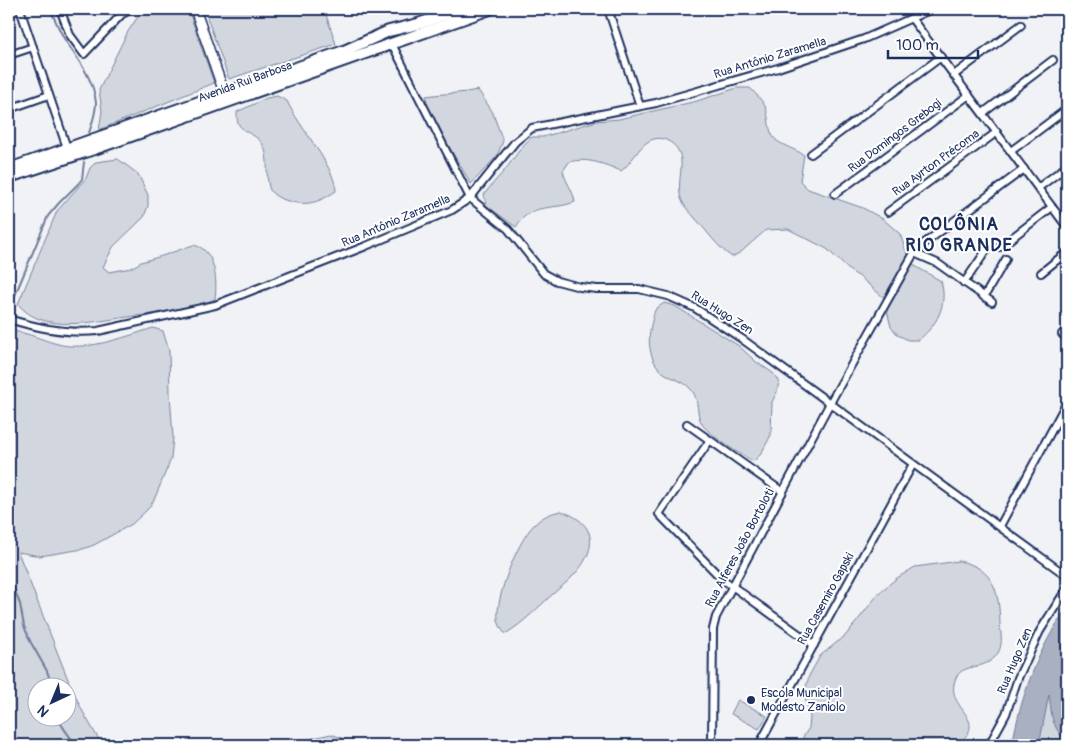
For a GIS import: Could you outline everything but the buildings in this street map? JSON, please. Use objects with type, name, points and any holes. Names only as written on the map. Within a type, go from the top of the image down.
[{"type":"main road","points":[[195,9],[225,97]]},
{"type":"main road","name":"Avenida Rui Barbosa","points":[[9,177],[80,149],[225,97],[344,51],[387,31],[418,24],[460,9]]},
{"type":"main road","name":"Avenida Rui Barbosa","points":[[225,97],[391,44],[490,9]]},
{"type":"main road","points":[[387,31],[382,36],[383,41],[391,44]]},
{"type":"main road","name":"Avenida Rui Barbosa","points":[[9,169],[67,148],[80,149]]},
{"type":"street","points":[[20,9],[67,148]]},
{"type":"street","points":[[60,9],[70,35],[84,54],[122,14],[132,9]]},
{"type":"street","points":[[608,9],[640,106]]},
{"type":"street","name":"Rua Antônio Zaramella","points":[[9,318],[68,332],[83,332],[98,331],[216,305],[452,210],[470,198],[515,142],[532,128],[677,97],[810,58],[864,39],[932,9]]},
{"type":"street","points":[[912,19],[1067,226]]},
{"type":"street","points":[[954,75],[1021,25]]},
{"type":"street","name":"Rua Hugo Zen","points":[[391,44],[470,198],[508,228],[541,270],[550,278],[568,285],[589,289],[648,290],[681,301],[724,326],[1067,576]]},
{"type":"street","points":[[9,55],[33,47]]},
{"type":"street","points":[[811,154],[941,57]]},
{"type":"street","points":[[982,113],[1053,60]]},
{"type":"street","points":[[9,109],[49,95]]},
{"type":"street","name":"Rua Domingos Grebogi","points":[[835,194],[969,95]]},
{"type":"street","points":[[1011,151],[1067,109]]},
{"type":"street","name":"Rua Ayrton Précoma","points":[[888,212],[997,132]]},
{"type":"street","points":[[1038,188],[1067,166]]},
{"type":"street","points":[[992,302],[930,259],[914,253],[918,248],[1024,169]]},
{"type":"street","points":[[1000,247],[1052,207]]},
{"type":"street","points":[[964,283],[988,248]]},
{"type":"street","points":[[1041,272],[1067,252]]},
{"type":"street","name":"Rua Alferes João Bortoloti","points":[[712,745],[713,629],[716,617],[830,403],[914,253]]},
{"type":"street","points":[[984,297],[1006,259]]},
{"type":"street","points":[[1000,526],[1067,402]]},
{"type":"street","points":[[687,424],[783,492]]},
{"type":"street","points":[[710,440],[659,514],[708,566],[732,586],[814,646]]},
{"type":"street","name":"Rua Casemiro Gapski","points":[[759,745],[913,464]]},
{"type":"street","name":"Rua Hugo Zen","points":[[989,745],[1006,714],[1018,678],[1040,632],[1067,588]]},
{"type":"shaded area","points":[[143,9],[188,9],[214,83],[99,130],[102,111],[99,90],[127,33]]},
{"type":"shaded area","points":[[204,9],[324,9],[336,44],[229,79]]},
{"type":"shaded area","points":[[737,88],[750,88],[762,101],[767,110],[771,133],[776,140],[804,155],[800,181],[808,189],[863,208],[883,219],[900,234],[908,257],[915,266],[941,281],[943,290],[942,306],[936,321],[919,340],[908,340],[898,335],[891,327],[884,298],[860,277],[850,271],[827,249],[788,229],[766,230],[741,252],[732,257],[712,239],[683,203],[679,186],[681,159],[679,152],[674,145],[664,139],[651,140],[645,144],[621,171],[589,161],[569,162],[563,171],[575,202],[535,210],[522,219],[516,227],[486,205],[484,195],[532,137],[543,137],[597,121],[619,119],[697,101]]},
{"type":"shaded area","points":[[478,90],[492,111],[503,141],[497,156],[471,184],[428,111],[426,96]]},
{"type":"shaded area","points":[[277,96],[287,101],[323,158],[334,181],[336,191],[323,199],[310,203],[297,203],[282,199],[274,194],[269,187],[266,155],[261,141],[243,130],[238,123],[237,112],[267,98]]},
{"type":"shaded area","points":[[118,159],[138,174],[148,195],[148,206],[144,217],[113,247],[103,267],[109,272],[131,268],[141,262],[193,245],[203,249],[211,260],[216,280],[215,299],[173,311],[85,323],[55,323],[41,320],[29,314],[18,304],[57,211],[86,178],[90,168],[96,162]]},
{"type":"shaded area","points":[[664,303],[675,306],[739,346],[755,361],[773,373],[779,382],[772,402],[771,435],[761,454],[754,461],[726,445],[705,428],[700,420],[696,399],[690,388],[664,373],[655,362],[650,349],[650,328],[655,310]]},
{"type":"shaded area","points":[[153,328],[163,331],[169,351],[173,437],[171,459],[154,500],[148,509],[132,524],[94,545],[83,549],[40,556],[18,552],[67,676],[28,676],[28,726],[78,726],[78,701],[102,745],[9,745],[9,331],[69,346],[112,341]]},
{"type":"shaded area","points":[[561,511],[573,516],[588,530],[590,547],[587,557],[568,581],[524,620],[505,634],[498,622],[498,610],[504,584],[515,556],[521,543],[534,525],[546,516]]},
{"type":"shaded area","points":[[959,561],[980,569],[993,584],[998,602],[1001,637],[1000,649],[990,662],[965,669],[956,677],[954,693],[969,722],[970,729],[966,736],[956,745],[803,745],[803,737],[809,728],[810,717],[805,698],[806,687],[809,676],[820,656],[846,635],[880,592],[897,578],[915,567]]},
{"type":"shaded area","points":[[1049,691],[1064,738],[1067,741],[1067,745],[1039,745]]},
{"type":"shaded area","points":[[738,700],[767,716],[759,729],[731,714]]},
{"type":"shaded area","points":[[331,734],[342,738],[351,745],[294,745],[309,739]]},
{"type":"water","points":[[1067,608],[1067,697],[1065,705],[1067,741],[1055,725],[1049,694],[1039,745],[1012,745],[1020,709],[1039,656]]},
{"type":"waterway","points":[[50,9],[63,36],[85,70],[95,94],[96,107],[89,133]]},
{"type":"waterway","points":[[9,314],[48,216],[82,179],[84,162]]},
{"type":"waterway","points":[[9,577],[20,604],[24,626],[30,641],[49,676]]},
{"type":"waterway","points":[[62,726],[75,745]]},
{"type":"place","name":"Escola Municipal Modesto Zaniolo","points":[[751,700]]},
{"type":"district","name":"COLÔNIA RIO GRANDE","points":[[959,234]]}]
